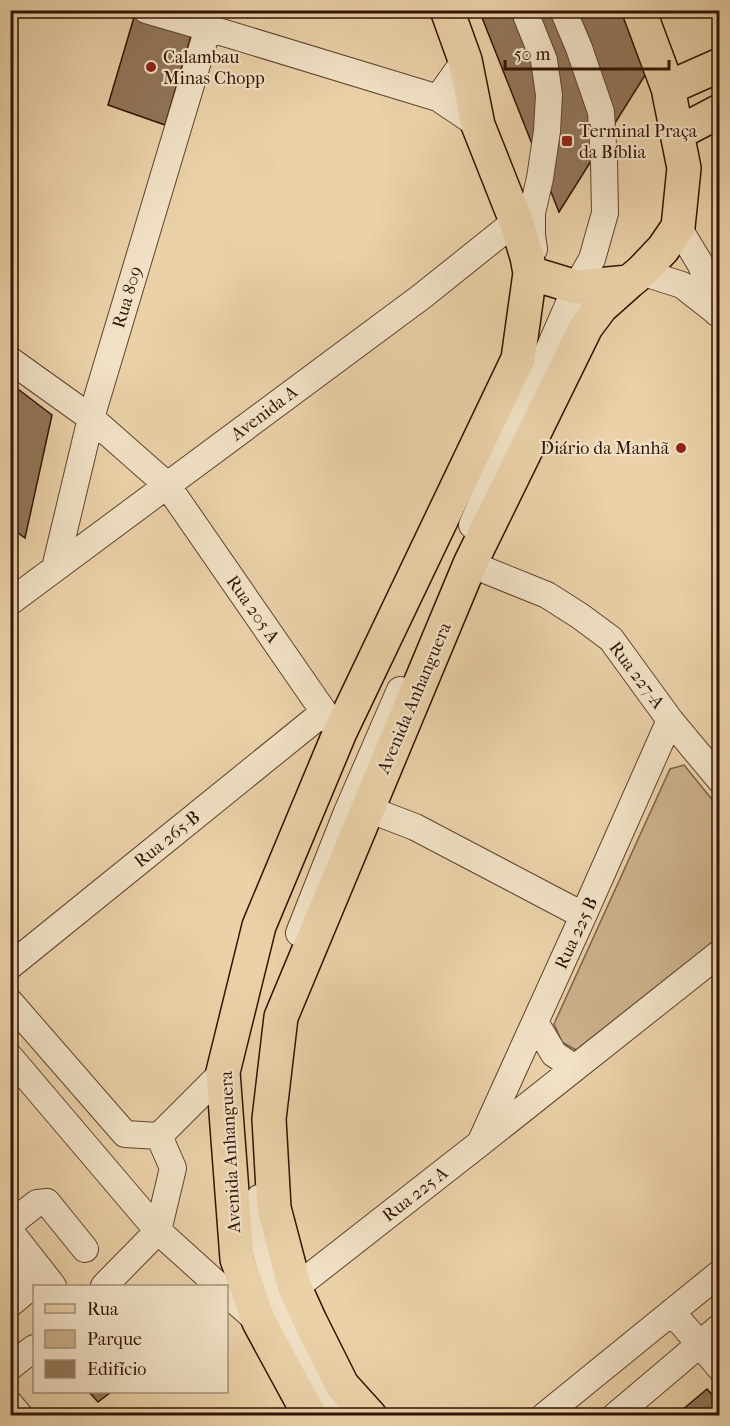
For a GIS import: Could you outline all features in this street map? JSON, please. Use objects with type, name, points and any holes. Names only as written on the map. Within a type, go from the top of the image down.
[{"type":"main road","name":"Avenida Anhanguera","points":[[370,1416],[237,1259],[223,1072],[259,926],[332,722],[518,359],[534,274],[478,125],[465,60],[447,10]]},
{"type":"main road","name":"Avenida Anhanguera","points":[[310,1416],[278,1305],[269,1119],[281,1017],[470,564],[586,327],[601,307],[663,249],[678,227],[684,168],[678,133],[668,88],[639,10]]},
{"type":"main road","points":[[668,88],[720,65]]},
{"type":"main road","points":[[678,133],[720,111]]},
{"type":"main road","points":[[534,274],[576,287],[635,277]]},
{"type":"street","points":[[146,10],[438,98],[478,125]]},
{"type":"street","points":[[520,415],[538,340],[541,295],[534,274],[532,213],[547,131],[549,95],[544,60],[524,10]]},
{"type":"street","points":[[339,1416],[278,1305],[265,1249],[258,1189],[257,1123],[262,1057],[274,995],[347,812],[576,287],[592,259],[605,213],[601,112],[563,10]]},
{"type":"street","name":"Rua 809","points":[[55,568],[91,418],[208,28]]},
{"type":"street","points":[[438,98],[465,60]]},
{"type":"street","name":"Avenida A","points":[[10,602],[421,297],[516,221]]},
{"type":"street","points":[[678,227],[710,262],[718,314]]},
{"type":"street","points":[[635,277],[682,285],[718,314]]},
{"type":"street","name":"Rua 205 A","points":[[10,360],[91,418],[167,485],[332,722]]},
{"type":"street","name":"Rua 227-A","points":[[470,564],[547,595],[611,639],[670,720],[720,780]]},
{"type":"street","name":"Rua 225 B","points":[[479,1144],[670,720]]},
{"type":"street","name":"Rua 265-B","points":[[10,966],[332,722]]},
{"type":"street","points":[[368,809],[415,827],[584,914]]},
{"type":"street","name":"Rua 225 A","points":[[278,1305],[720,953]]},
{"type":"street","points":[[10,1002],[125,1134],[159,1136],[223,1072]]},
{"type":"street","points":[[535,1022],[554,1053],[575,1068]]},
{"type":"street","points":[[10,1057],[158,1231],[217,1285]]},
{"type":"street","points":[[106,1285],[158,1231],[173,1168],[159,1136]]},
{"type":"street","points":[[10,1224],[37,1203],[47,1202],[85,1249]]},
{"type":"street","points":[[10,1231],[51,1285]]},
{"type":"street","points":[[10,1262],[28,1285],[27,1290],[10,1304]]},
{"type":"street","points":[[544,1416],[720,1273]]},
{"type":"street","points":[[228,1293],[278,1305]]},
{"type":"street","points":[[672,1312],[720,1368]]},
{"type":"street","points":[[615,1416],[720,1327]]},
{"type":"street","points":[[10,1367],[33,1349]]},
{"type":"street","points":[[10,1404],[20,1416]]},
{"type":"green space","points":[[684,765],[719,808],[719,937],[576,1050],[562,1042],[554,1024],[670,769]]},
{"type":"building","name":"Terminal Praça da Bíblia","points":[[479,10],[629,10],[649,69],[559,212]]},
{"type":"building","name":"Calambau Minas Chopp","points":[[135,14],[193,29],[165,125],[108,105]]},
{"type":"building","points":[[10,383],[52,415],[25,538],[10,527]]},
{"type":"building","points":[[707,1389],[720,1404],[720,1412],[715,1416],[675,1416]]},
{"type":"building","points":[[90,1393],[110,1393],[98,1402]]},
{"type":"place","name":"Calambau Minas Chopp","points":[[151,67]]},
{"type":"place","name":"Terminal Praça da Bíblia","points":[[567,141]]},
{"type":"place","name":"Diário da Manhã","points":[[681,448]]}]
